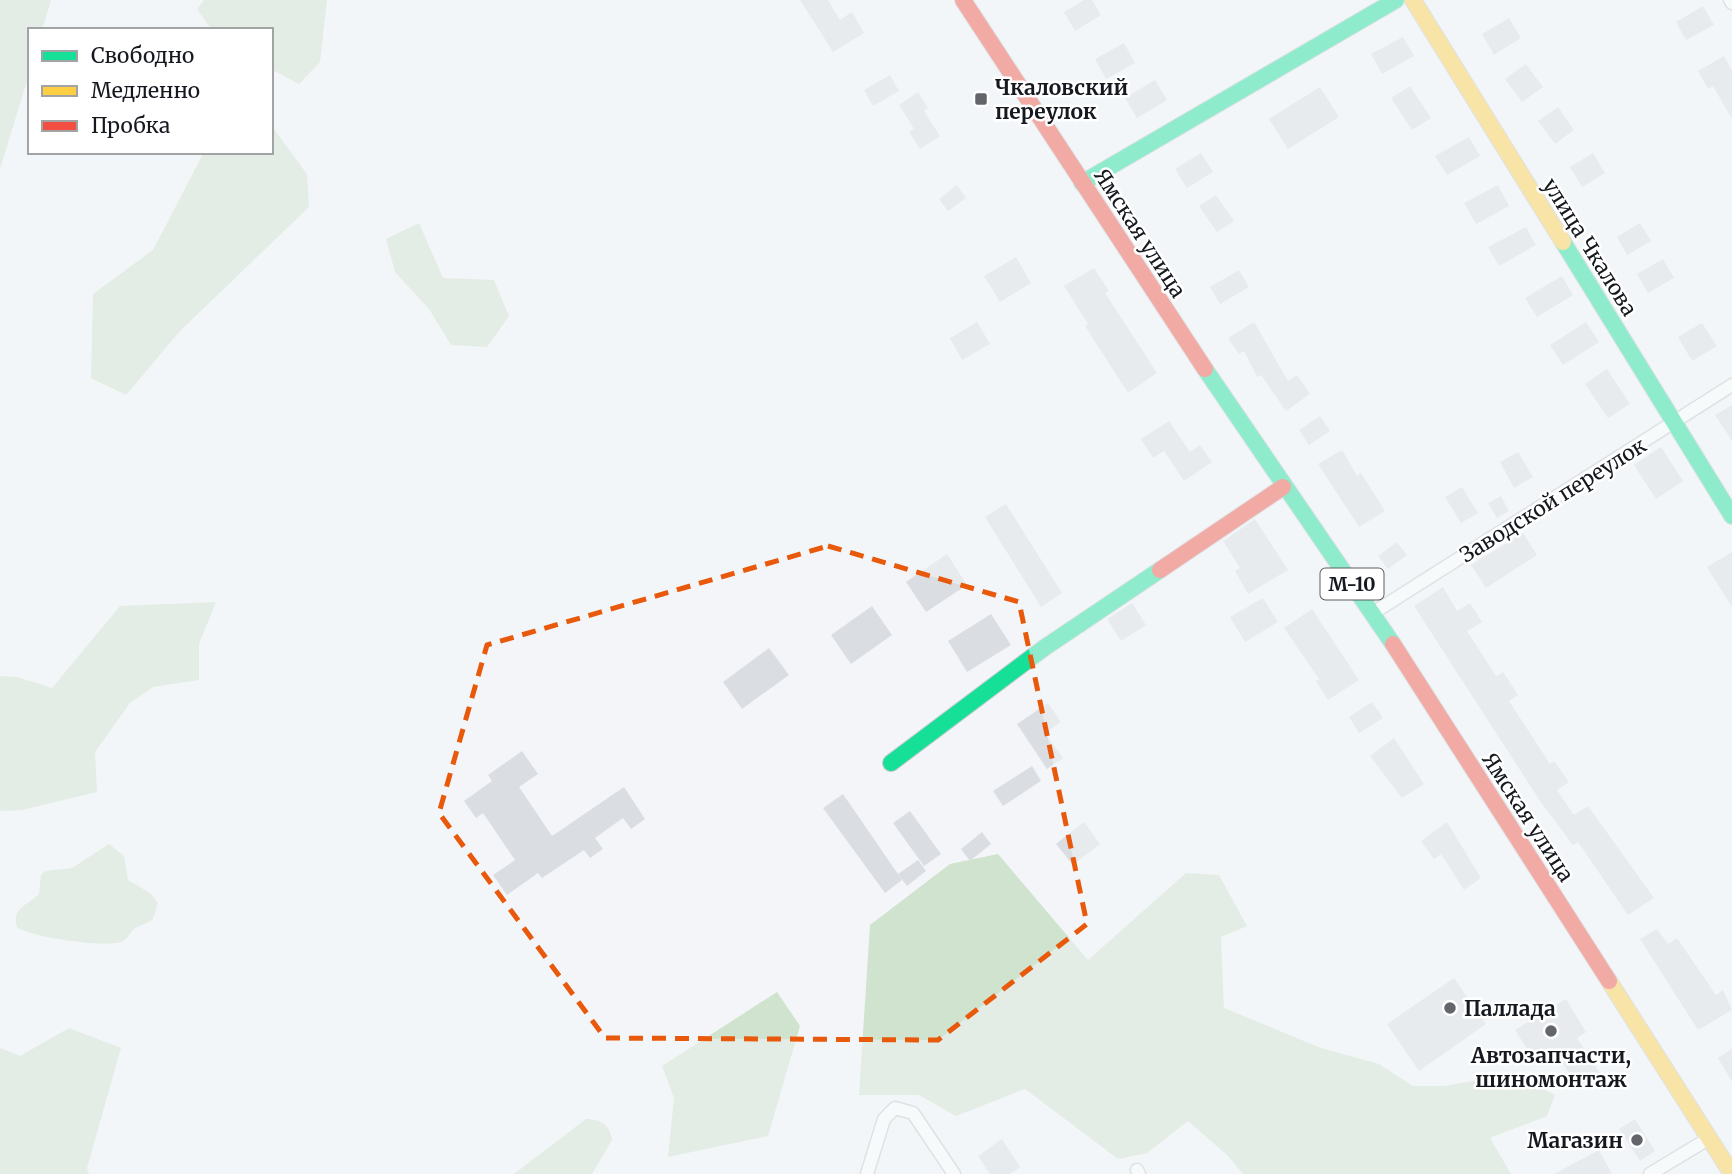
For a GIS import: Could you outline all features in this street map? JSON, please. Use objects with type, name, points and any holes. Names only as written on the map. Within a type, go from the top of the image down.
[{"type":"main road","name":"Ямская улица","points":[[963,0],[1283,487],[1373,613],[1732,1174]]},
{"type":"main road","points":[[1082,183],[1396,0]]},
{"type":"main road","name":"улица Чкалова","points":[[1413,0],[1732,516]]},
{"type":"main road","points":[[891,763],[1044,648],[1283,487]]},
{"type":"street","name":"Заводской переулок","points":[[1373,613],[1732,385]]},
{"type":"street","points":[[867,1174],[884,1119],[895,1108],[914,1113],[954,1174]]},
{"type":"street","points":[[1650,1174],[1708,1139]]},
{"type":"highlighted area","points":[[828,546],[1019,602],[1087,924],[938,1040],[605,1038],[439,813],[487,645]]},
{"type":"green space","points":[[0,0],[51,0],[43,28],[28,28],[28,78],[0,169]]},
{"type":"green space","points":[[204,0],[327,0],[320,62],[299,84],[273,70],[273,28],[211,28],[197,9]]},
{"type":"green space","points":[[273,128],[307,174],[309,207],[180,331],[126,395],[91,378],[93,294],[153,250],[203,154],[273,154]]},
{"type":"green space","points":[[419,223],[443,278],[494,280],[509,316],[487,347],[451,345],[429,309],[395,272],[386,239]]},
{"type":"green space","points":[[216,602],[199,644],[199,680],[153,687],[130,703],[95,752],[97,792],[22,810],[0,811],[0,676],[17,677],[52,688],[120,606]]},
{"type":"green space","points":[[109,844],[124,856],[128,880],[150,893],[158,903],[153,919],[134,929],[123,941],[102,944],[37,935],[17,927],[18,911],[39,894],[41,875],[45,871],[72,868]]},
{"type":"green space","points":[[998,854],[1088,960],[1186,873],[1219,875],[1247,926],[1221,937],[1224,1008],[1321,1048],[1379,1064],[1413,1086],[1444,1086],[1513,1074],[1555,1095],[1547,1116],[1490,1138],[1511,1174],[1243,1174],[1228,1156],[1188,1121],[1147,1153],[1118,1159],[1025,1089],[956,1116],[919,1095],[859,1095],[870,925],[950,864]]},
{"type":"green space","points":[[777,992],[800,1026],[768,1136],[668,1157],[674,1098],[662,1066]]},
{"type":"green space","points":[[69,1028],[121,1048],[87,1168],[89,1174],[0,1174],[0,1048],[20,1056]]},
{"type":"green space","points":[[586,1119],[604,1124],[612,1140],[592,1174],[514,1174]]},
{"type":"building","points":[[800,0],[828,0],[840,20],[852,12],[864,33],[833,52]]},
{"type":"building","points":[[1084,0],[1092,0],[1101,15],[1075,31],[1064,12]]},
{"type":"building","points":[[1703,6],[1714,25],[1686,40],[1676,22]]},
{"type":"building","points":[[1509,18],[1521,38],[1494,55],[1482,34]]},
{"type":"building","points":[[1403,37],[1414,56],[1382,74],[1371,54]]},
{"type":"building","points":[[1124,43],[1135,63],[1106,79],[1095,59]]},
{"type":"building","points":[[1724,56],[1732,71],[1732,119],[1713,86],[1708,89],[1698,71]]},
{"type":"building","points":[[1526,64],[1543,87],[1522,102],[1505,79]]},
{"type":"building","points":[[890,75],[899,91],[873,106],[864,90]]},
{"type":"building","points":[[1155,80],[1167,100],[1137,118],[1125,98]]},
{"type":"building","points":[[1410,86],[1431,118],[1412,130],[1391,98]]},
{"type":"building","points":[[1320,87],[1339,117],[1288,149],[1269,119]]},
{"type":"building","points":[[918,92],[928,108],[924,111],[940,136],[920,149],[909,132],[914,129],[899,105]]},
{"type":"building","points":[[1558,107],[1574,130],[1555,144],[1538,121]]},
{"type":"building","points":[[1469,137],[1480,156],[1447,175],[1435,156]]},
{"type":"building","points":[[1201,153],[1213,172],[1187,188],[1175,169]]},
{"type":"building","points":[[1593,153],[1605,173],[1582,187],[1570,167]]},
{"type":"building","points":[[957,185],[966,198],[948,211],[939,199]]},
{"type":"building","points":[[1498,185],[1509,206],[1476,224],[1464,203]]},
{"type":"building","points":[[1216,195],[1234,221],[1217,232],[1199,206]]},
{"type":"building","points":[[1640,223],[1651,241],[1627,255],[1617,237]]},
{"type":"building","points":[[1526,227],[1536,245],[1499,266],[1488,247]]},
{"type":"building","points":[[1016,257],[1031,283],[1000,302],[984,276]]},
{"type":"building","points":[[1663,259],[1674,278],[1648,293],[1637,274]]},
{"type":"building","points":[[1094,268],[1109,291],[1105,293],[1157,373],[1128,393],[1085,326],[1088,324],[1064,286]]},
{"type":"building","points":[[1239,270],[1249,287],[1220,304],[1210,287]]},
{"type":"building","points":[[1562,276],[1573,295],[1537,317],[1525,298]]},
{"type":"building","points":[[977,322],[990,344],[962,360],[950,338]]},
{"type":"building","points":[[1254,322],[1288,381],[1297,375],[1310,394],[1286,411],[1261,375],[1257,377],[1244,351],[1239,354],[1228,338]]},
{"type":"building","points":[[1586,322],[1599,342],[1563,365],[1550,345]]},
{"type":"building","points":[[1702,323],[1717,346],[1692,361],[1678,337]]},
{"type":"building","points":[[1607,369],[1630,404],[1608,418],[1585,384]]},
{"type":"building","points":[[1732,405],[1732,441],[1715,415]]},
{"type":"building","points":[[1320,416],[1330,431],[1309,445],[1299,430]]},
{"type":"building","points":[[1169,421],[1190,452],[1200,445],[1212,462],[1184,481],[1164,451],[1153,458],[1141,439]]},
{"type":"building","points":[[1661,447],[1683,481],[1656,499],[1634,465]]},
{"type":"building","points":[[1342,450],[1357,476],[1361,473],[1385,511],[1359,527],[1318,464]]},
{"type":"building","points":[[1518,452],[1533,477],[1514,488],[1500,462]]},
{"type":"building","points":[[1462,487],[1478,513],[1461,523],[1445,497]]},
{"type":"building","points":[[1501,496],[1509,511],[1497,518],[1488,503]]},
{"type":"building","points":[[1006,504],[1062,593],[1041,607],[985,517]]},
{"type":"building","points":[[1255,519],[1288,570],[1248,594],[1235,571],[1240,568],[1223,541]]},
{"type":"building","points":[[1523,533],[1537,555],[1486,588],[1471,565]]},
{"type":"building","points":[[1397,542],[1407,555],[1388,569],[1378,556]]},
{"type":"building","points":[[1732,552],[1732,607],[1707,567]]},
{"type":"building","points":[[947,554],[967,585],[926,612],[906,582]]},
{"type":"building","points":[[1443,587],[1457,611],[1470,603],[1482,622],[1467,631],[1496,676],[1503,672],[1518,695],[1509,701],[1550,764],[1554,761],[1569,782],[1557,790],[1574,815],[1588,806],[1654,898],[1628,915],[1578,842],[1573,845],[1540,801],[1414,606]]},
{"type":"building","points":[[1263,598],[1278,622],[1245,642],[1230,617]]},
{"type":"building","points":[[1132,603],[1146,625],[1121,641],[1107,619]]},
{"type":"building","points":[[872,606],[892,635],[851,664],[831,635]]},
{"type":"building","points":[[1312,609],[1359,680],[1328,700],[1316,681],[1319,679],[1284,628]]},
{"type":"building","points":[[991,614],[1011,645],[967,672],[948,641]]},
{"type":"building","points":[[769,648],[789,675],[742,709],[723,682]]},
{"type":"building","points":[[1372,702],[1383,718],[1359,733],[1349,717]]},
{"type":"building","points":[[1048,703],[1061,722],[1045,733],[1063,758],[1047,769],[1017,724]]},
{"type":"building","points":[[1394,738],[1424,784],[1402,798],[1370,756]]},
{"type":"building","points":[[522,751],[538,774],[519,787],[552,836],[624,787],[645,819],[631,829],[623,818],[595,838],[603,849],[590,858],[584,850],[542,878],[538,873],[507,895],[493,875],[515,860],[483,813],[476,818],[464,801],[492,781],[488,775]]},
{"type":"building","points":[[1032,766],[1041,781],[1003,806],[993,791]]},
{"type":"building","points":[[843,794],[902,880],[885,893],[823,808]]},
{"type":"building","points":[[910,811],[941,854],[924,866],[893,823]]},
{"type":"building","points":[[1084,822],[1100,844],[1073,865],[1056,844]]},
{"type":"building","points":[[1447,822],[1481,878],[1464,890],[1441,854],[1434,859],[1421,841]]},
{"type":"building","points":[[982,832],[991,844],[970,861],[961,849]]},
{"type":"building","points":[[918,860],[926,871],[907,886],[898,874]]},
{"type":"building","points":[[1657,929],[1668,944],[1677,938],[1716,995],[1723,990],[1732,1010],[1698,1030],[1640,939]]},
{"type":"building","points":[[1454,978],[1486,1024],[1419,1071],[1387,1024]]},
{"type":"building","name":"Автозапчасти, шиномонтаж","points":[[1566,999],[1586,1032],[1577,1038],[1601,1075],[1579,1089],[1555,1051],[1536,1063],[1515,1030]]},
{"type":"building","points":[[1732,1049],[1732,1082],[1718,1058]]},
{"type":"building","name":"Магазин","points":[[1635,1119],[1655,1151],[1640,1161],[1619,1129]]},
{"type":"building","points":[[1002,1139],[1020,1167],[1010,1174],[990,1174],[978,1156]]},
{"type":"building","points":[[1599,1150],[1612,1174],[1554,1174]]},
{"type":"traffic: fast","points":[[1082,183],[1396,0]]},
{"type":"traffic: fast","points":[[1563,242],[1732,516]]},
{"type":"traffic: fast","points":[[1205,369],[1393,644]]},
{"type":"traffic: fast","points":[[891,763],[1044,648],[1160,570]]},
{"type":"traffic: slow","points":[[1413,0],[1563,242]]},
{"type":"traffic: slow","points":[[1609,981],[1732,1174]]},
{"type":"traffic: jam","points":[[963,0],[1205,369]]},
{"type":"traffic: jam","points":[[1160,570],[1283,487]]},
{"type":"traffic: jam","points":[[1393,644],[1609,981]]},
{"type":"place","name":"Чкаловский переулок","points":[[981,99]]},
{"type":"place","name":"Паллада","points":[[1450,1008]]},
{"type":"place","name":"Автозапчасти, шиномонтаж","points":[[1551,1031]]},
{"type":"place","name":"Магазин","points":[[1637,1140]]}]
